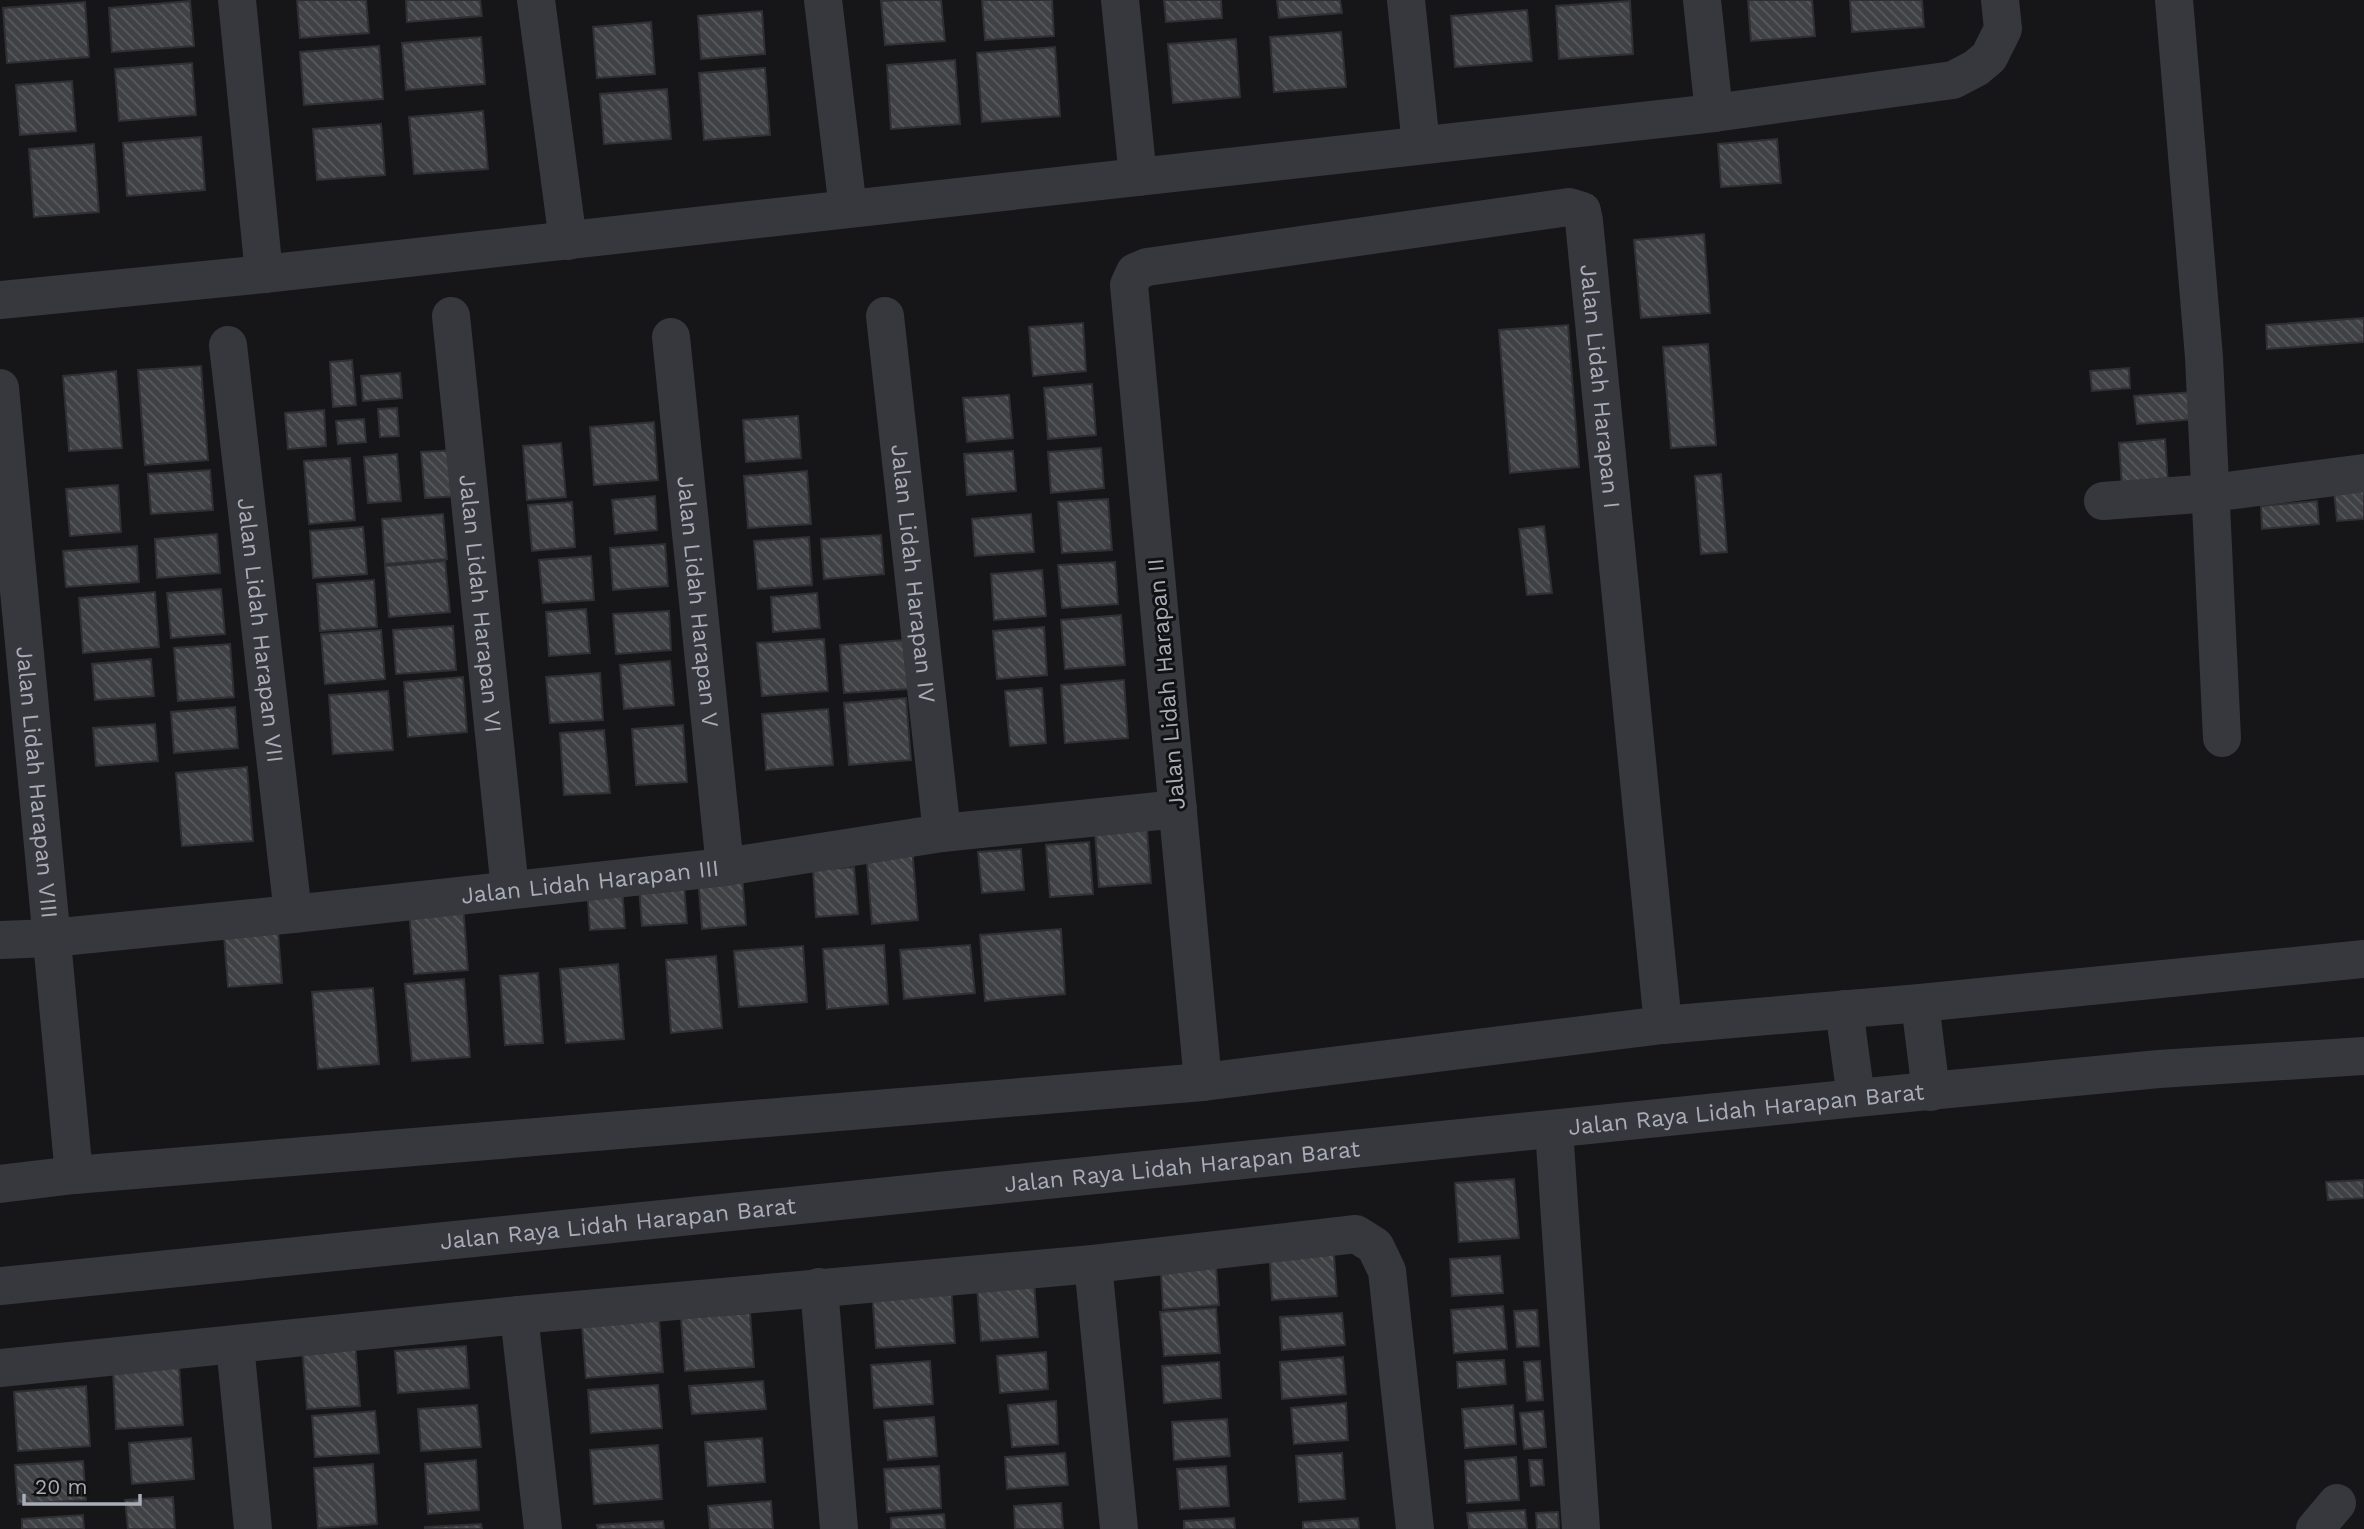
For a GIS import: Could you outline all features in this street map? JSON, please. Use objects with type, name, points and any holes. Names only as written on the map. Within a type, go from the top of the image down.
[{"type":"street","points":[[237,0],[264,274]]},
{"type":"street","points":[[536,0],[568,240]]},
{"type":"street","points":[[823,0],[848,209]]},
{"type":"street","points":[[1120,0],[1138,177]]},
{"type":"street","points":[[1406,0],[1421,145]]},
{"type":"street","points":[[1702,0],[1714,113]]},
{"type":"street","points":[[0,300],[264,274],[1714,113],[1953,80],[1976,68],[1989,57],[2003,29],[2000,0]]},
{"type":"street","points":[[2174,0],[2204,357],[2222,738]]},
{"type":"street","name":"Jalan Lidah Harapan I","points":[[1129,285],[1135,272],[1147,267],[1569,207],[1582,211],[1663,1026]]},
{"type":"street","name":"Jalan Lidah Harapan II","points":[[1129,285],[1203,1082]]},
{"type":"street","name":"Jalan Lidah Harapan VI","points":[[451,316],[510,890]]},
{"type":"street","name":"Jalan Lidah Harapan IV","points":[[885,316],[942,833]]},
{"type":"street","name":"Jalan Lidah Harapan V","points":[[671,337],[725,867]]},
{"type":"street","name":"Jalan Lidah Harapan VII","points":[[228,345],[293,914]]},
{"type":"street","name":"Jalan Lidah Harapan VIII","points":[[0,388],[74,1175]]},
{"type":"street","points":[[2103,501],[2212,493],[2364,473]]},
{"type":"street","name":"Jalan Lidah Harapan III","points":[[0,940],[293,914],[725,867],[942,833],[1178,808]]},
{"type":"street","points":[[0,1184],[74,1175],[1203,1082],[1663,1026],[2364,959]]},
{"type":"street","points":[[1920,1003],[1931,1092]]},
{"type":"street","points":[[1844,1009],[1856,1098]]},
{"type":"street","name":"Jalan Raya Lidah Harapan Barat","points":[[0,1286],[1856,1098],[2158,1069],[2364,1056]]},
{"type":"street","points":[[1553,1129],[1581,1529]]},
{"type":"street","points":[[0,1368],[519,1315],[1093,1264],[1356,1234],[1375,1246],[1387,1271],[1415,1529]]},
{"type":"street","points":[[1093,1264],[1118,1529]]},
{"type":"street","points":[[819,1287],[839,1529]]},
{"type":"street","points":[[519,1315],[543,1529]]},
{"type":"street","points":[[235,1345],[253,1529]]},
{"type":"building","points":[[297,0],[366,0],[369,33],[300,38]]},
{"type":"building","points":[[406,0],[480,0],[482,16],[407,22]]},
{"type":"building","points":[[941,0],[945,41],[885,45],[881,1]]},
{"type":"building","points":[[982,0],[1052,0],[1054,36],[985,40]]},
{"type":"building","points":[[1164,0],[1221,0],[1222,18],[1166,22]]},
{"type":"building","points":[[1277,0],[1340,0],[1342,13],[1279,18]]},
{"type":"building","points":[[1748,0],[1812,0],[1815,36],[1751,41]]},
{"type":"building","points":[[1850,0],[1922,0],[1924,27],[1852,32]]},
{"type":"building","points":[[190,1],[194,46],[112,52],[109,8]]},
{"type":"building","points":[[1630,1],[1633,54],[1559,59],[1556,6]]},
{"type":"building","points":[[85,2],[89,57],[7,63],[3,8]]},
{"type":"building","points":[[1527,10],[1532,61],[1455,67],[1451,16]]},
{"type":"building","points":[[762,11],[765,54],[701,59],[698,16]]},
{"type":"building","points":[[651,22],[655,74],[597,78],[593,27]]},
{"type":"building","points":[[1341,32],[1346,87],[1274,92],[1270,37]]},
{"type":"building","points":[[481,37],[485,84],[406,90],[402,43]]},
{"type":"building","points":[[1236,39],[1240,97],[1173,103],[1168,44]]},
{"type":"building","points":[[379,46],[383,99],[304,105],[300,52]]},
{"type":"building","points":[[1055,47],[1060,116],[982,122],[977,53]]},
{"type":"building","points":[[955,60],[960,124],[891,129],[887,65]]},
{"type":"building","points":[[192,63],[196,115],[119,121],[115,69]]},
{"type":"building","points":[[765,68],[770,135],[704,140],[699,73]]},
{"type":"building","points":[[72,81],[76,131],[20,135],[16,85]]},
{"type":"building","points":[[667,89],[671,139],[604,144],[600,94]]},
{"type":"building","points":[[483,111],[488,169],[414,174],[409,117]]},
{"type":"building","points":[[381,124],[385,175],[317,180],[313,129]]},
{"type":"building","points":[[201,137],[205,190],[127,196],[123,143]]},
{"type":"building","points":[[1777,139],[1781,183],[1721,187],[1718,144]]},
{"type":"building","points":[[94,144],[99,212],[34,217],[29,149]]},
{"type":"building","points":[[1704,234],[1710,313],[1641,318],[1634,240]]},
{"type":"building","points":[[2364,318],[2364,342],[2267,349],[2266,325]]},
{"type":"building","points":[[1083,323],[1086,371],[1033,376],[1029,327]]},
{"type":"building","points":[[1568,325],[1579,467],[1510,473],[1499,330]]},
{"type":"building","points":[[1708,344],[1716,445],[1671,448],[1663,347]]},
{"type":"building","points":[[352,360],[356,405],[333,407],[330,362]]},
{"type":"building","points":[[201,366],[208,460],[145,465],[138,370]]},
{"type":"building","points":[[2129,368],[2130,388],[2092,391],[2090,371]]},
{"type":"building","points":[[116,371],[122,448],[69,451],[63,376]]},
{"type":"building","points":[[400,373],[402,398],[363,401],[361,376]]},
{"type":"building","points":[[1092,384],[1096,435],[1048,439],[1044,388]]},
{"type":"building","points":[[2194,392],[2196,419],[2137,424],[2134,396]]},
{"type":"building","points":[[1009,395],[1013,438],[967,442],[963,398]]},
{"type":"building","points":[[397,408],[399,436],[380,437],[378,409]]},
{"type":"building","points":[[324,410],[326,446],[288,449],[285,413]]},
{"type":"building","points":[[798,416],[801,458],[746,462],[743,420]]},
{"type":"building","points":[[364,419],[366,442],[338,444],[336,421]]},
{"type":"building","points":[[654,422],[658,480],[594,485],[590,427]]},
{"type":"building","points":[[2165,439],[2168,484],[2122,487],[2119,443]]},
{"type":"building","points":[[561,443],[566,497],[527,500],[523,446]]},
{"type":"building","points":[[1101,448],[1104,488],[1051,493],[1048,452]]},
{"type":"building","points":[[458,450],[462,496],[425,498],[421,452]]},
{"type":"building","points":[[1013,451],[1016,491],[967,495],[964,454]]},
{"type":"building","points":[[397,454],[401,501],[368,503],[364,457]]},
{"type":"building","points":[[350,458],[355,520],[309,524],[304,461]]},
{"type":"building","points":[[210,470],[213,510],[151,514],[148,474]]},
{"type":"building","points":[[807,471],[811,524],[748,528],[744,476]]},
{"type":"building","points":[[1721,474],[1727,552],[1701,554],[1695,476]]},
{"type":"building","points":[[118,485],[121,532],[70,536],[66,489]]},
{"type":"building","points":[[2364,489],[2364,519],[2337,521],[2334,491]]},
{"type":"building","points":[[655,496],[657,530],[615,534],[612,500]]},
{"type":"building","points":[[1108,499],[1112,550],[1062,553],[1058,502]]},
{"type":"building","points":[[2317,501],[2319,524],[2262,529],[2261,506]]},
{"type":"building","points":[[572,502],[575,547],[532,551],[528,505]]},
{"type":"building","points":[[443,514],[447,559],[385,564],[382,519]]},
{"type":"building","points":[[1031,514],[1034,552],[975,556],[972,519]]},
{"type":"building","points":[[1544,526],[1552,593],[1527,595],[1519,529]]},
{"type":"building","points":[[363,527],[367,574],[313,578],[310,531]]},
{"type":"building","points":[[217,534],[220,573],[157,578],[155,539]]},
{"type":"building","points":[[881,535],[884,574],[824,579],[821,539]]},
{"type":"building","points":[[809,537],[812,585],[758,589],[754,541]]},
{"type":"building","points":[[665,544],[668,586],[613,590],[610,548]]},
{"type":"building","points":[[137,546],[139,582],[66,587],[63,551]]},
{"type":"building","points":[[591,556],[594,600],[543,603],[539,560]]},
{"type":"building","points":[[445,561],[450,612],[389,617],[385,566]]},
{"type":"building","points":[[1115,562],[1118,604],[1062,608],[1058,565]]},
{"type":"building","points":[[1042,570],[1046,616],[994,620],[991,574]]},
{"type":"building","points":[[374,580],[377,627],[320,631],[317,584]]},
{"type":"building","points":[[221,589],[225,634],[171,638],[167,593]]},
{"type":"building","points":[[155,592],[159,647],[83,653],[79,598]]},
{"type":"building","points":[[817,593],[820,628],[773,632],[771,597]]},
{"type":"building","points":[[586,609],[590,653],[549,656],[546,612]]},
{"type":"building","points":[[669,611],[671,650],[616,654],[613,614]]},
{"type":"building","points":[[1121,615],[1125,665],[1065,669],[1061,620]]},
{"type":"building","points":[[453,626],[456,670],[396,674],[393,630]]},
{"type":"building","points":[[1044,627],[1047,675],[997,679],[993,631]]},
{"type":"building","points":[[381,630],[385,679],[325,684],[321,634]]},
{"type":"building","points":[[824,639],[828,691],[762,696],[757,643]]},
{"type":"building","points":[[904,640],[908,689],[844,693],[840,645]]},
{"type":"building","points":[[230,644],[234,697],[178,701],[174,648]]},
{"type":"building","points":[[151,659],[154,696],[95,700],[92,664]]},
{"type":"building","points":[[670,661],[674,705],[624,709],[620,665]]},
{"type":"building","points":[[600,673],[603,720],[550,723],[546,677]]},
{"type":"building","points":[[463,677],[467,732],[408,737],[404,682]]},
{"type":"building","points":[[1124,680],[1128,738],[1065,743],[1061,685]]},
{"type":"building","points":[[1042,688],[1046,743],[1010,746],[1005,691]]},
{"type":"building","points":[[388,691],[393,750],[333,754],[329,695]]},
{"type":"building","points":[[906,698],[911,760],[849,765],[844,703]]},
{"type":"building","points":[[235,707],[238,748],[174,753],[171,712]]},
{"type":"building","points":[[828,709],[833,765],[766,770],[762,714]]},
{"type":"building","points":[[155,724],[158,761],[96,766],[93,728]]},
{"type":"building","points":[[683,725],[687,782],[636,785],[632,729]]},
{"type":"building","points":[[604,730],[610,793],[564,795],[560,733]]},
{"type":"building","points":[[247,767],[253,841],[182,846],[176,773]]},
{"type":"building","points":[[1147,829],[1151,883],[1099,887],[1095,833]]},
{"type":"building","points":[[1089,842],[1093,894],[1050,897],[1046,845]]},
{"type":"building","points":[[912,847],[918,920],[872,924],[866,851]]},
{"type":"building","points":[[1021,849],[1024,890],[982,893],[978,852]]},
{"type":"building","points":[[854,867],[858,914],[816,917],[813,870]]},
{"type":"building","points":[[742,874],[746,925],[702,929],[698,877]]},
{"type":"building","points":[[684,885],[687,923],[642,926],[639,888]]},
{"type":"building","points":[[622,886],[625,928],[590,930],[587,889]]},
{"type":"building","points":[[463,905],[468,970],[414,974],[409,909]]},
{"type":"building","points":[[277,918],[282,983],[228,987],[223,922]]},
{"type":"building","points":[[1061,929],[1065,994],[985,1001],[980,935]]},
{"type":"building","points":[[884,945],[888,1004],[827,1009],[823,949]]},
{"type":"building","points":[[970,945],[975,993],[904,999],[900,950]]},
{"type":"building","points":[[803,946],[807,1002],[739,1007],[734,951]]},
{"type":"building","points":[[716,956],[722,1028],[671,1033],[666,960]]},
{"type":"building","points":[[618,964],[624,1039],[566,1043],[560,969]]},
{"type":"building","points":[[538,973],[543,1043],[505,1045],[500,976]]},
{"type":"building","points":[[464,979],[470,1057],[412,1061],[405,984]]},
{"type":"building","points":[[373,988],[379,1064],[318,1069],[312,992]]},
{"type":"building","points":[[1514,1179],[1519,1238],[1459,1242],[1455,1183]]},
{"type":"building","points":[[2364,1180],[2364,1198],[2328,1200],[2326,1182]]},
{"type":"building","points":[[1333,1242],[1337,1296],[1272,1300],[1269,1247]]},
{"type":"building","points":[[1215,1254],[1219,1305],[1163,1309],[1160,1257]]},
{"type":"building","points":[[1500,1256],[1503,1293],[1452,1296],[1450,1259]]},
{"type":"building","points":[[1034,1282],[1038,1337],[981,1341],[977,1286]]},
{"type":"building","points":[[951,1286],[955,1343],[876,1348],[872,1291]]},
{"type":"building","points":[[1503,1306],[1507,1349],[1454,1353],[1451,1310]]},
{"type":"building","points":[[1216,1308],[1220,1353],[1164,1356],[1160,1312]]},
{"type":"building","points":[[1537,1310],[1539,1346],[1517,1347],[1514,1311]]},
{"type":"building","points":[[750,1313],[754,1367],[685,1371],[681,1318]]},
{"type":"building","points":[[1342,1313],[1345,1345],[1282,1350],[1280,1317]]},
{"type":"building","points":[[659,1320],[663,1372],[586,1378],[582,1326]]},
{"type":"building","points":[[355,1342],[360,1406],[307,1409],[302,1346]]},
{"type":"building","points":[[466,1346],[469,1388],[398,1393],[395,1351]]},
{"type":"building","points":[[1046,1352],[1048,1389],[1000,1393],[997,1356]]},
{"type":"building","points":[[1343,1357],[1346,1394],[1282,1399],[1280,1362]]},
{"type":"building","points":[[1504,1360],[1506,1384],[1458,1388],[1457,1362]]},
{"type":"building","points":[[930,1361],[933,1404],[874,1408],[871,1365]]},
{"type":"building","points":[[1540,1361],[1543,1400],[1527,1401],[1524,1362]]},
{"type":"building","points":[[1219,1362],[1221,1398],[1164,1403],[1162,1366]]},
{"type":"building","points":[[179,1366],[183,1425],[116,1429],[113,1371]]},
{"type":"building","points":[[763,1381],[766,1409],[692,1414],[689,1386]]},
{"type":"building","points":[[658,1385],[662,1428],[591,1433],[588,1390]]},
{"type":"building","points":[[86,1386],[90,1446],[18,1451],[14,1392]]},
{"type":"building","points":[[1056,1401],[1058,1444],[1012,1447],[1008,1405]]},
{"type":"building","points":[[1346,1403],[1348,1440],[1294,1444],[1291,1408]]},
{"type":"building","points":[[477,1405],[481,1447],[421,1451],[418,1409]]},
{"type":"building","points":[[1513,1405],[1516,1444],[1465,1448],[1462,1409]]},
{"type":"building","points":[[375,1411],[379,1453],[315,1457],[312,1416]]},
{"type":"building","points":[[1543,1411],[1546,1447],[1524,1449],[1520,1413]]},
{"type":"building","points":[[934,1417],[937,1456],[888,1460],[884,1421]]},
{"type":"building","points":[[1227,1419],[1230,1456],[1174,1460],[1172,1422]]},
{"type":"building","points":[[191,1438],[194,1479],[132,1484],[129,1443]]},
{"type":"building","points":[[762,1438],[765,1482],[708,1486],[705,1442]]},
{"type":"building","points":[[658,1445],[662,1499],[594,1504],[590,1450]]},
{"type":"building","points":[[1065,1453],[1068,1485],[1007,1489],[1005,1457]]},
{"type":"building","points":[[1342,1453],[1345,1499],[1299,1502],[1296,1456]]},
{"type":"building","points":[[1516,1457],[1519,1500],[1467,1503],[1465,1461]]},
{"type":"building","points":[[476,1460],[479,1510],[428,1514],[425,1464]]},
{"type":"building","points":[[1529,1460],[1542,1460],[1544,1485],[1531,1486]]},
{"type":"building","points":[[83,1461],[86,1500],[18,1504],[15,1465]]},
{"type":"building","points":[[373,1464],[377,1524],[318,1528],[314,1468]]},
{"type":"building","points":[[939,1466],[941,1508],[887,1512],[884,1469]]},
{"type":"building","points":[[1226,1466],[1229,1506],[1180,1509],[1177,1469]]},
{"type":"building","points":[[173,1497],[175,1529],[128,1529],[125,1500]]},
{"type":"building","points":[[771,1501],[773,1529],[710,1529],[708,1506]]},
{"type":"building","points":[[1061,1503],[1063,1529],[1015,1529],[1014,1506]]},
{"type":"building","points":[[1525,1510],[1527,1529],[1469,1529],[1467,1513]]},
{"type":"building","points":[[1558,1512],[1559,1529],[1537,1529],[1536,1513]]},
{"type":"building","points":[[944,1514],[945,1529],[891,1529],[891,1518]]},
{"type":"building","points":[[83,1515],[84,1529],[22,1529],[22,1519]]},
{"type":"building","points":[[1234,1518],[1235,1529],[1184,1529],[1184,1521]]},
{"type":"building","points":[[1358,1518],[1359,1529],[1303,1529],[1303,1522]]},
{"type":"building","points":[[663,1521],[664,1529],[598,1529],[597,1525]]},
{"type":"building","points":[[481,1524],[482,1529],[425,1529],[425,1527]]}]
